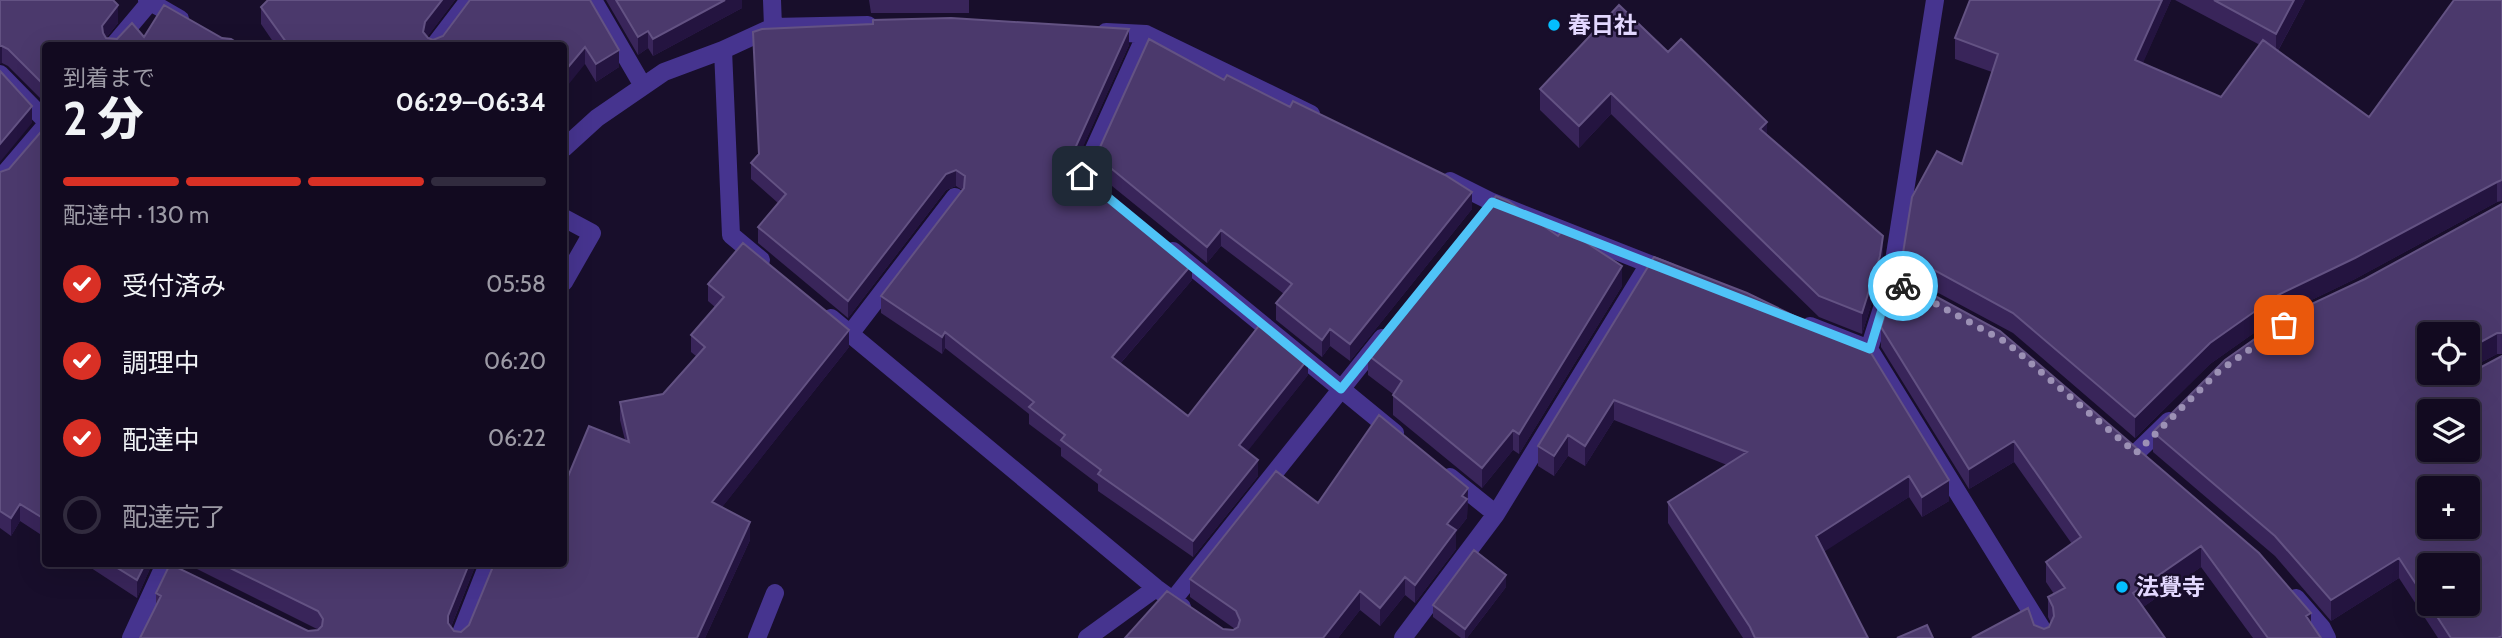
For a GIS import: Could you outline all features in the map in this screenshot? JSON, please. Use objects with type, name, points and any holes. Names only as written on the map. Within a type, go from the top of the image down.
[{"type":"street","points":[[437,42],[469,0]]},
{"type":"street","points":[[593,0],[643,86]]},
{"type":"street","points":[[772,0],[773,27]]},
{"type":"street","points":[[1870,349],[1897,283],[1935,0]]},
{"type":"street","points":[[116,42],[148,1],[195,27]]},
{"type":"street","points":[[567,145],[597,118],[664,72],[723,50],[773,27],[883,24]]},
{"type":"street","points":[[1090,31],[1146,34],[1332,124]]},
{"type":"street","points":[[1114,202],[1082,176],[1146,34]]},
{"type":"street","points":[[723,50],[731,235],[771,268]]},
{"type":"street","points":[[0,74],[42,119]]},
{"type":"street","points":[[0,179],[42,128]]},
{"type":"street","points":[[1431,172],[1488,207],[1688,279]]},
{"type":"street","points":[[850,334],[955,197]]},
{"type":"street","points":[[567,220],[592,233],[567,277]]},
{"type":"street","points":[[1157,238],[1413,448]]},
{"type":"street","points":[[1403,638],[1496,514],[1649,264]]},
{"type":"street","points":[[820,309],[1156,588],[1195,615]]},
{"type":"street","points":[[1792,319],[1870,349],[2042,629],[2043,638]]},
{"type":"street","points":[[1173,600],[1391,327]]},
{"type":"street","points":[[2136,453],[2182,408]]},
{"type":"street","points":[[1434,464],[1496,514]]},
{"type":"street","points":[[131,638],[169,567]]},
{"type":"street","points":[[459,638],[487,567]]},
{"type":"street","points":[[2285,586],[2322,628],[2327,638]]},
{"type":"street","points":[[1087,638],[1156,588]]},
{"type":"street","points":[[757,638],[775,593]]},
{"type":"building","points":[[0,0],[113,0],[118,5],[102,26],[106,38],[117,39],[132,23],[144,37],[164,5],[222,38],[236,42],[42,42],[42,83],[8,49],[0,46]]},
{"type":"building","points":[[268,0],[442,0],[425,22],[423,32],[433,40],[443,36],[470,0],[590,0],[619,50],[596,64],[585,47],[567,68],[567,42],[286,42],[261,7]]},
{"type":"building","points":[[616,0],[725,0],[653,39],[648,31],[638,37]]},
{"type":"building","points":[[1970,0],[2162,0],[2135,60],[2221,97],[2263,40],[2369,117],[2454,0],[2502,0],[2502,180],[2355,258],[2278,295],[2210,343],[2135,417],[2013,313],[1903,253],[1912,197],[1937,151],[1962,164],[1998,54],[1955,38]]},
{"type":"building","points":[[2214,0],[2294,0],[2276,34]]},
{"type":"building","points":[[1619,5],[1668,52],[1681,39],[1767,122],[1760,129],[1883,236],[1880,256],[1862,313],[1819,296],[1611,93],[1579,126],[1540,89]]},
{"type":"building","points":[[951,18],[1129,29],[1072,155],[1072,164],[1192,264],[1112,357],[1188,416],[1262,322],[1308,359],[1239,445],[1258,460],[1193,541],[1098,474],[1101,470],[1061,440],[1065,435],[1029,407],[1034,402],[945,332],[942,337],[881,296],[964,188],[965,176],[956,170],[946,174],[848,301],[758,227],[786,194],[751,163],[759,154],[753,32],[762,29],[873,24],[873,20]]},
{"type":"building","points":[[1149,39],[1224,80],[1227,75],[1290,107],[1293,101],[1445,175],[1472,192],[1350,344],[1330,329],[1322,340],[1276,303],[1292,284],[1221,230],[1207,247],[1096,156]]},
{"type":"building","points":[[0,71],[32,106],[0,144]]},
{"type":"building","points":[[42,131],[42,518],[20,504],[11,518],[0,511],[0,172],[9,169]]},
{"type":"building","points":[[1496,196],[1508,201],[1558,236],[1564,228],[1622,266],[1519,434],[1513,430],[1482,468],[1393,395],[1402,381],[1368,355]]},
{"type":"building","points":[[2502,204],[2502,333],[2480,342],[2480,322],[2417,322],[2417,385],[2480,385],[2480,368],[2502,356],[2502,636],[2451,638],[2437,616],[2480,616],[2480,553],[2417,553],[2417,586],[2399,558],[2331,600],[2275,536],[2153,432],[2225,360],[2290,314],[2365,279]]},
{"type":"building","points":[[743,243],[849,330],[712,502],[750,522],[697,638],[140,638],[161,596],[156,593],[169,567],[176,567],[308,631],[318,630],[322,626],[323,619],[318,611],[228,567],[468,567],[448,616],[448,623],[454,631],[461,632],[469,625],[493,567],[567,567],[567,479],[589,426],[629,442],[620,402],[663,394],[705,347],[691,335],[724,297],[708,284]]},
{"type":"building","points":[[1654,257],[1747,293],[1871,353],[1949,480],[1922,497],[1909,476],[1816,536],[1868,638],[1755,638],[1668,502],[1747,452],[1614,400],[1585,446],[1568,435],[1554,456],[1538,446]]},
{"type":"building","points":[[1898,276],[2000,331],[2259,553],[2311,613],[2306,616],[2321,638],[2268,638],[2201,546],[2133,593],[2165,638],[1972,638],[2028,608],[2034,625],[2044,629],[2049,627],[2054,616],[2048,597],[2065,588],[2046,562],[2081,537],[2014,441],[1969,469],[1881,327]]},
{"type":"building","points":[[1379,415],[1468,488],[1462,496],[1467,499],[1447,524],[1456,530],[1415,585],[1405,577],[1380,608],[1360,591],[1323,638],[1125,638],[1167,591],[1223,629],[1233,630],[1238,627],[1240,620],[1236,611],[1190,579],[1276,471],[1318,503]]},
{"type":"building","points":[[1474,550],[1506,575],[1465,629],[1433,605]]},
{"type":"building","points":[[116,567],[144,567],[137,580]]},
{"type":"building","points":[[1927,625],[1933,638],[1897,638]]},
{"type":"way so far","points":[[1903,286],[2006,342],[2136,453],[2218,372],[2284,325]]},
{"type":"place","name":"春日社","points":[[1554,25]]},
{"type":"place","name":"法覺寺","points":[[2122,587]]},
{"type":"route","points":[[1082,176],[1341,389],[1492,202],[1870,349],[1891,280],[1903,286]]}]
